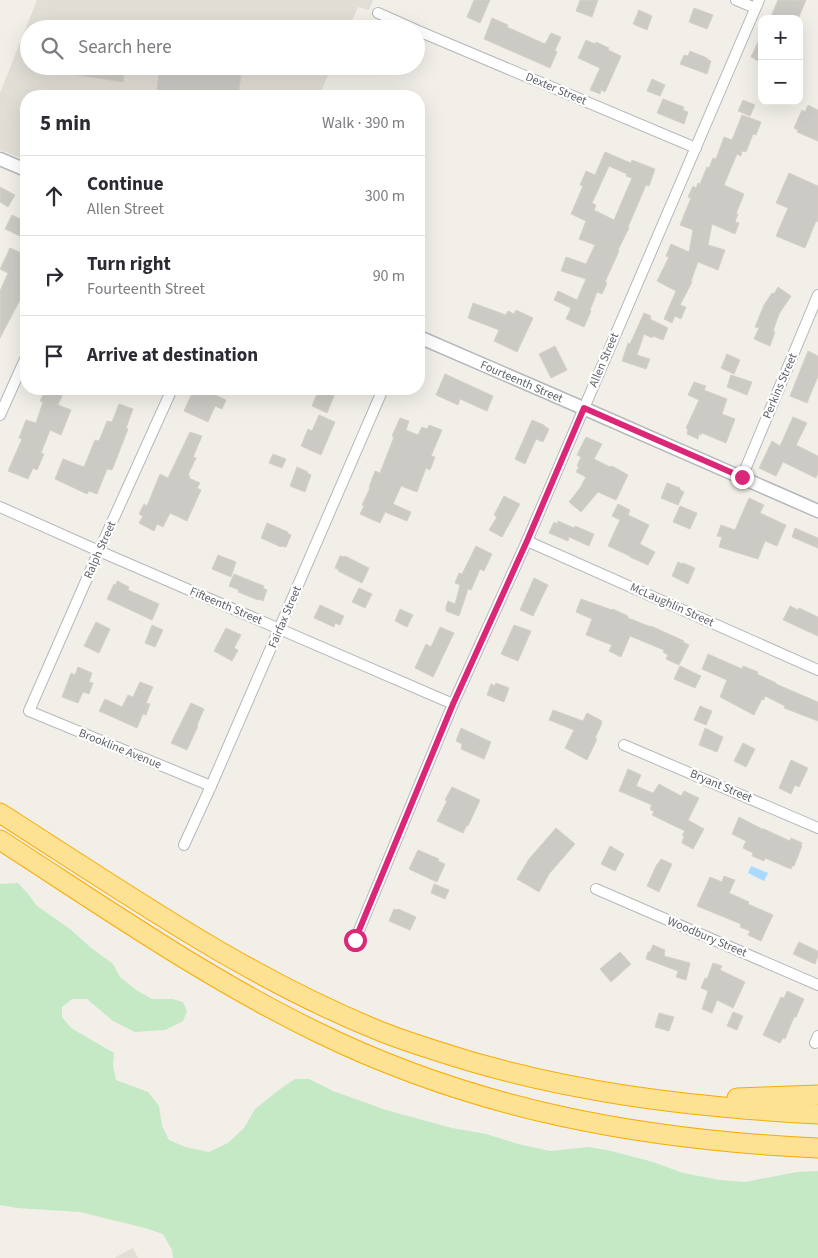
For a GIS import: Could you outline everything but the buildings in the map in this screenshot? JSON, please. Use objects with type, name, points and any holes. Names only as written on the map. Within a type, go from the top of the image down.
[{"type":"highway","points":[[0,813],[211,948],[261,976],[339,1014],[384,1033],[475,1064],[568,1086],[710,1107],[818,1114]]},
{"type":"highway","points":[[0,840],[235,989],[318,1032],[402,1069],[491,1099],[578,1121],[670,1136],[724,1142],[818,1148]]},
{"type":"highway","points":[[663,1101],[818,1095]]},
{"type":"street","points":[[736,0],[757,4]]},
{"type":"street","name":"Allen Street","points":[[355,940],[453,704],[527,541],[757,4]]},
{"type":"street","name":"Dexter Street","points":[[378,13],[394,20]]},
{"type":"street","name":"Dexter Street","points":[[425,33],[696,148]]},
{"type":"street","points":[[0,159],[20,167]]},
{"type":"street","name":"Perkins Street","points":[[742,477],[818,295]]},
{"type":"street","name":"Fourteenth Street","points":[[425,340],[818,511]]},
{"type":"street","points":[[0,415],[20,370]]},
{"type":"street","name":"Ralph Street","points":[[29,711],[169,395]]},
{"type":"street","name":"Fairfax Street","points":[[184,844],[280,629],[380,395]]},
{"type":"street","name":"Fifteenth Street","points":[[0,507],[453,704]]},
{"type":"street","name":"McLaughlin Street","points":[[527,541],[818,670]]},
{"type":"street","name":"Brookline Avenue","points":[[29,711],[211,786]]},
{"type":"street","name":"Bryant Street","points":[[624,745],[818,828]]},
{"type":"street","name":"Woodbury Street","points":[[596,889],[818,985]]},
{"type":"shaded area","points":[[37,0],[373,0],[369,10],[358,7],[352,20],[29,20]]},
{"type":"shaded area","points":[[20,43],[20,75],[328,75],[322,90],[20,90],[20,158],[0,150],[0,93]]},
{"type":"shaded area","points":[[133,1248],[138,1258],[114,1258]]},
{"type":"green space","points":[[18,883],[37,906],[70,929],[113,964],[120,977],[136,990],[152,999],[172,999],[183,1002],[187,1011],[183,1021],[165,1030],[135,1032],[113,1021],[87,999],[72,999],[62,1007],[62,1017],[71,1028],[114,1053],[113,1065],[116,1080],[148,1092],[159,1106],[162,1126],[169,1140],[185,1147],[209,1152],[228,1143],[244,1128],[255,1109],[283,1087],[295,1079],[309,1079],[333,1091],[386,1110],[550,1151],[589,1147],[653,1162],[683,1173],[720,1180],[745,1182],[797,1172],[818,1171],[818,1258],[173,1258],[172,1250],[163,1234],[145,1228],[80,1212],[17,1208],[0,1205],[0,884]]},
{"type":"water","points":[[751,866],[768,873],[764,881],[748,873]]},
{"type":"route","points":[[355,940],[453,704],[527,541],[584,408],[742,477]]}]
